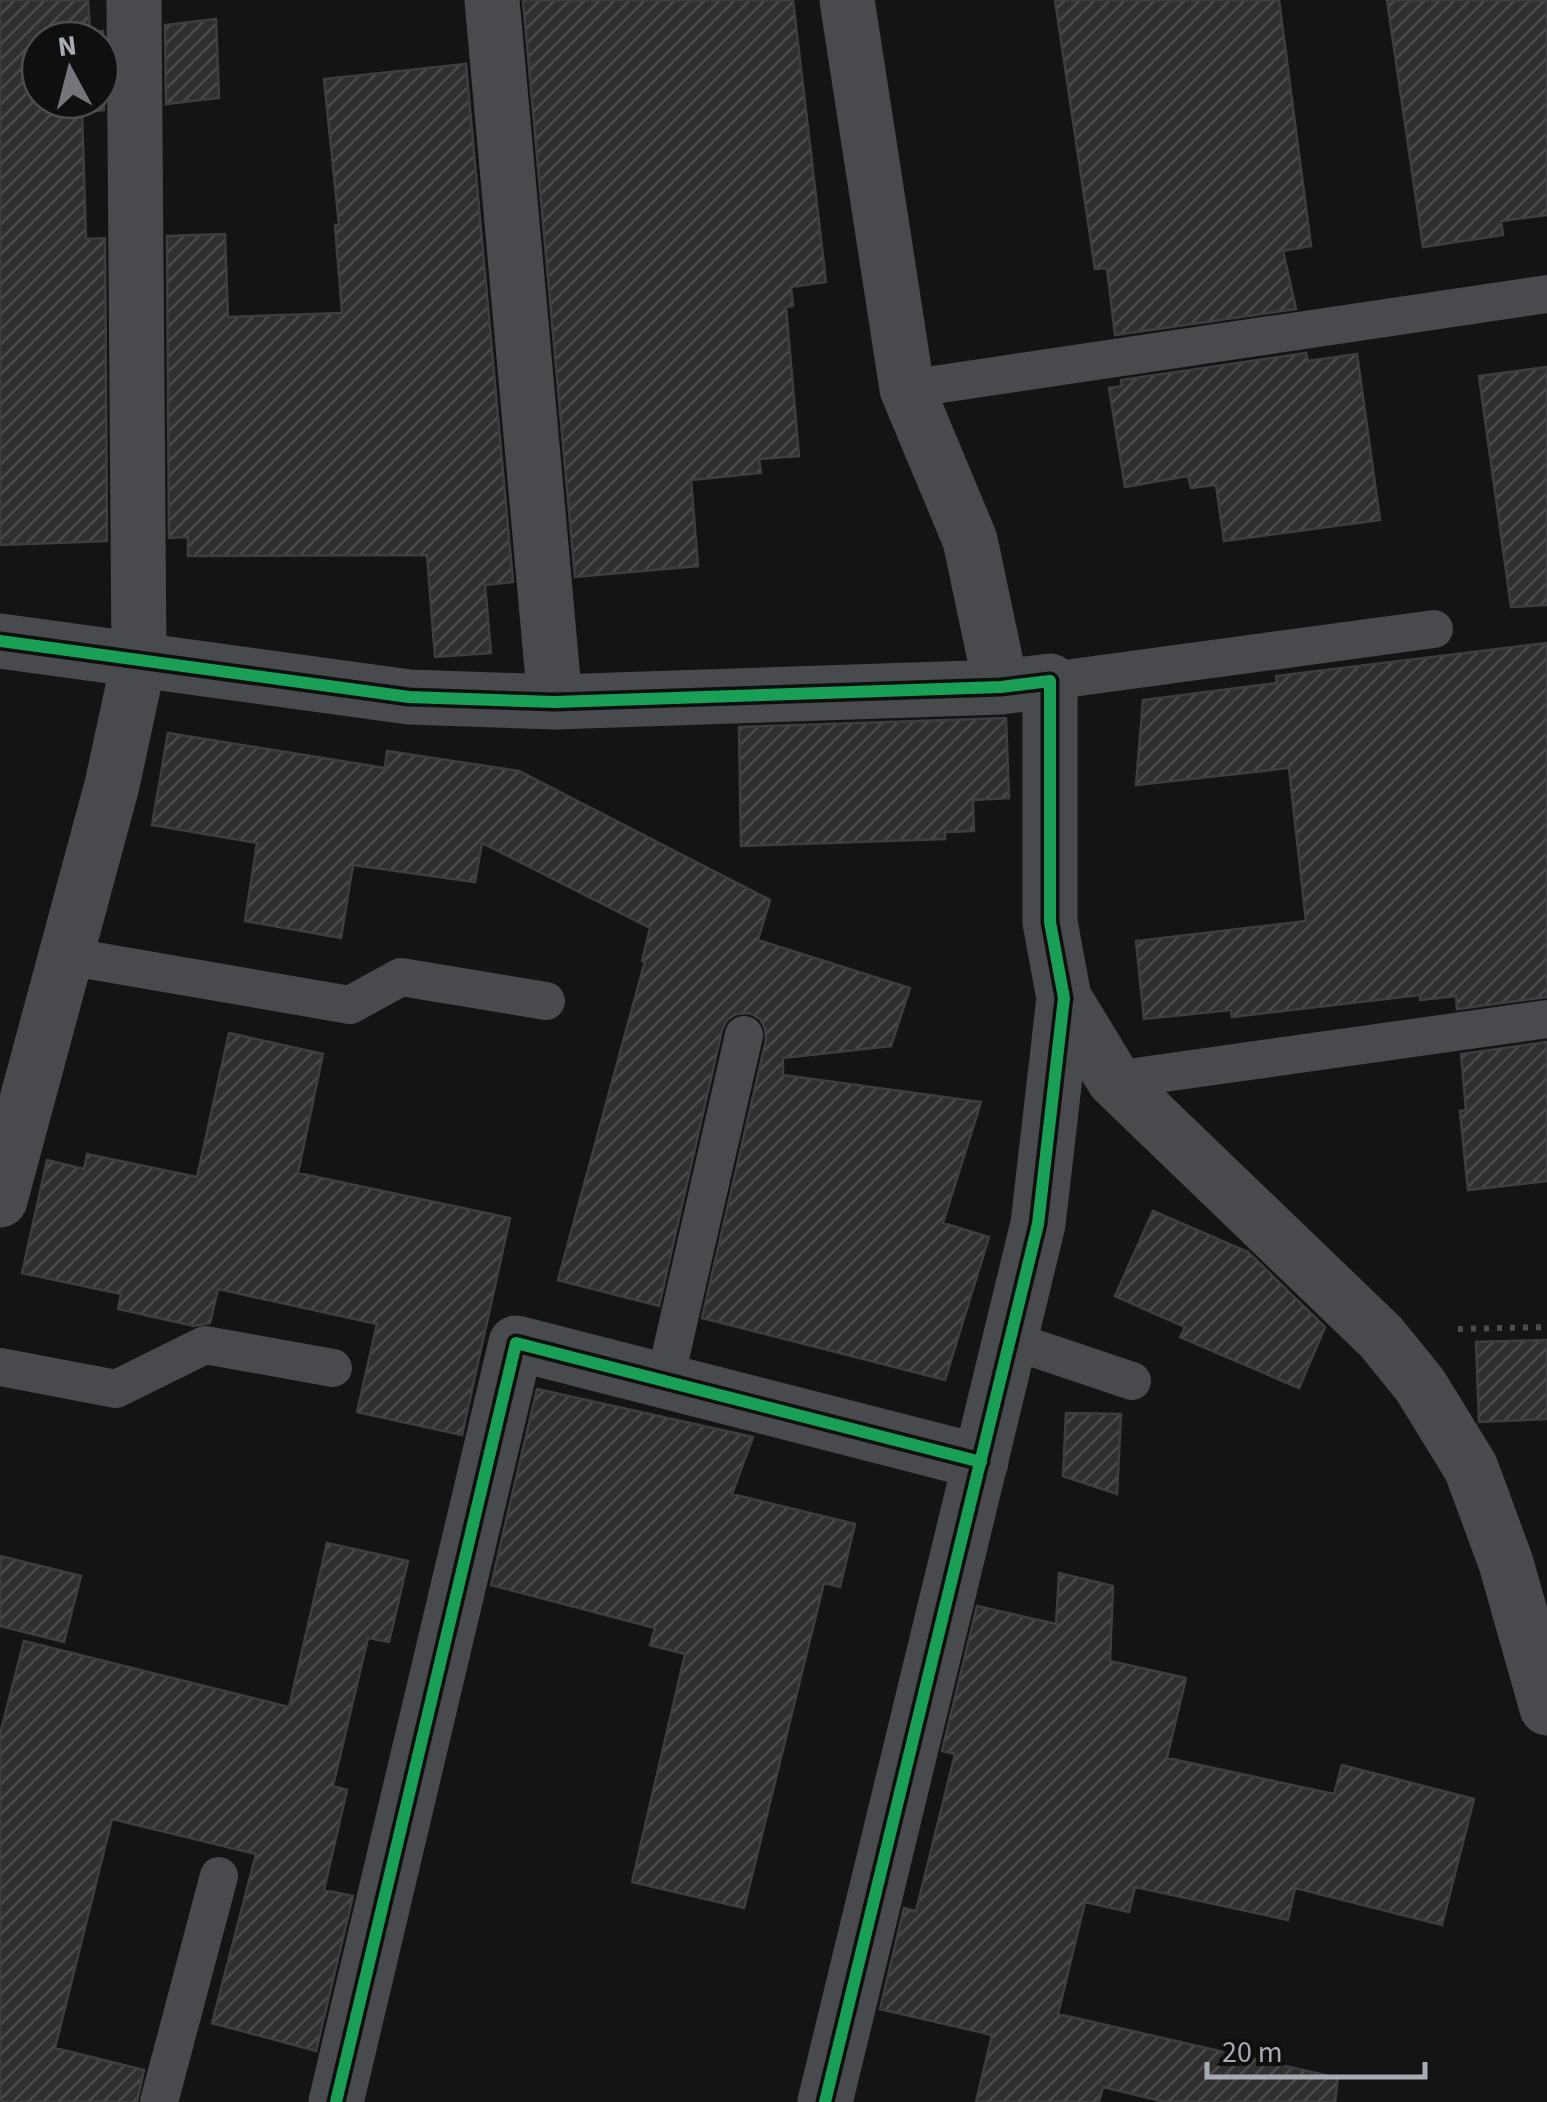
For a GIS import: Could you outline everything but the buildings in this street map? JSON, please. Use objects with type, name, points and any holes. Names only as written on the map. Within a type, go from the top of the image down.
[{"type":"street","points":[[0,1200],[112,785],[140,660],[134,0]]},
{"type":"street","points":[[492,0],[555,702]]},
{"type":"street","points":[[825,2102],[1038,1224],[1064,998],[1050,922],[1025,684],[908,389],[855,1]]},
{"type":"street","points":[[0,642],[410,697],[555,702],[1025,684]]},
{"type":"street","points":[[1064,998],[1114,1080],[1381,1337],[1420,1385],[1471,1468],[1506,1563],[1547,1708]]},
{"type":"street","points":[[336,2102],[516,1343],[980,1462]]},
{"type":"lane","points":[[908,389],[1547,294]]},
{"type":"lane","points":[[1025,684],[1434,628]]},
{"type":"lane","points":[[66,956],[350,1005],[402,977],[546,1001]]},
{"type":"lane","points":[[1114,1080],[1547,1019]]},
{"type":"lane","points":[[664,1380],[744,1035]]},
{"type":"lane","points":[[1010,1340],[1132,1381]]},
{"type":"lane","points":[[0,1367],[116,1388],[205,1344],[333,1368]]},
{"type":"lane","points":[[159,2102],[218,1876]]},
{"type":"cycle path","points":[[0,641],[409,697],[555,702],[1001,687],[1050,681],[1050,922],[1064,998],[1038,1224],[825,2102]]},
{"type":"cycle path","points":[[336,2102],[516,1343],[981,1462]]}]
